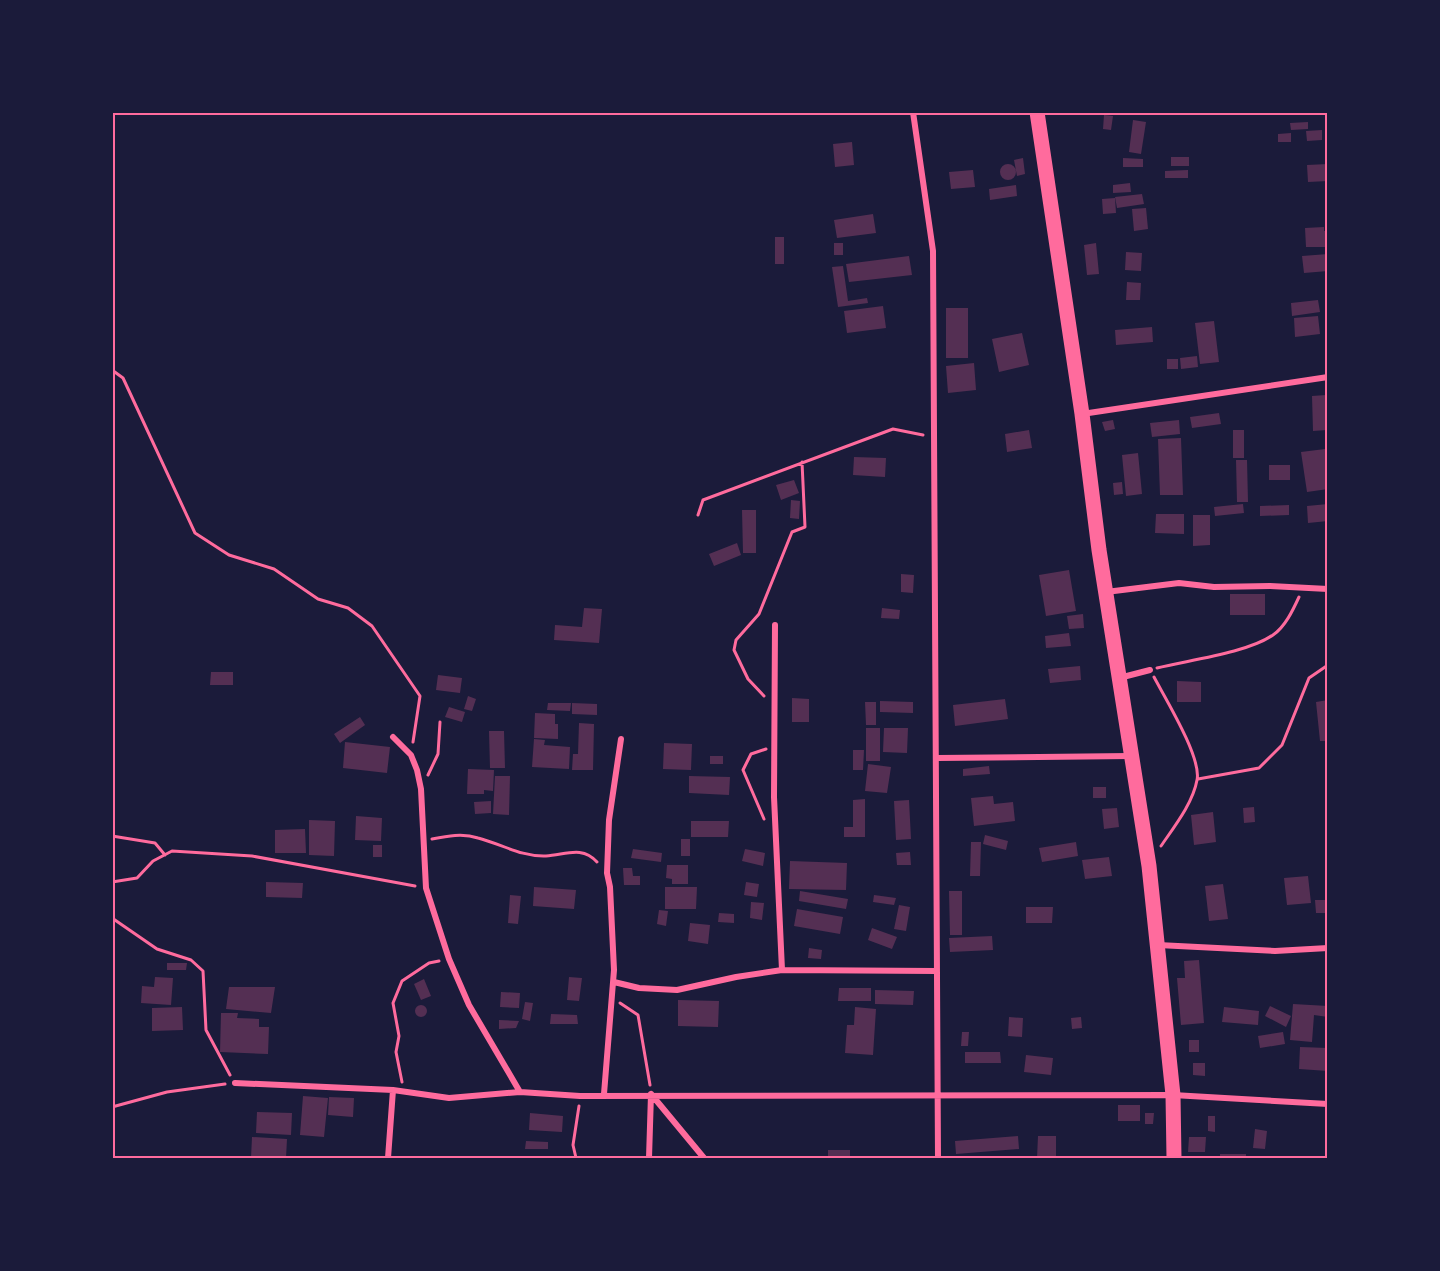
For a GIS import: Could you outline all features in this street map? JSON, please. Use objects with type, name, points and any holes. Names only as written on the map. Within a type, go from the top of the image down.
[{"type":"main road","points":[[1037,112],[1082,414],[1105,592],[1149,866],[1173,1095],[1174,1158]]},
{"type":"street","points":[[913,112],[933,251],[938,758],[936,971],[938,1158]]},
{"type":"street","points":[[1082,414],[1328,377]]},
{"type":"street","points":[[1105,592],[1179,584],[1214,587],[1328,589]]},
{"type":"street","points":[[776,625],[773,717],[774,835],[782,970]]},
{"type":"street","points":[[1119,678],[1150,670]]},
{"type":"street","points":[[393,737],[411,755],[421,789],[421,826],[424,840],[426,888],[449,959],[469,1005],[520,1092]]},
{"type":"street","points":[[604,1094],[614,982],[610,887],[607,873],[609,820],[621,739]]},
{"type":"street","points":[[938,758],[1131,756]]},
{"type":"street","points":[[1158,945],[1275,951],[1328,948]]},
{"type":"street","points":[[614,982],[650,989],[677,990],[782,970],[936,971]]},
{"type":"street","points":[[235,1083],[393,1090],[449,1098],[520,1092],[580,1096],[604,1094],[1173,1095],[1328,1104]]},
{"type":"street","points":[[388,1158],[393,1090]]},
{"type":"street","points":[[649,1158],[651,1094]]},
{"type":"street","points":[[651,1094],[704,1158]]},
{"type":"path","points":[[112,370],[123,378],[195,533],[229,555],[274,569],[318,600],[348,608],[372,626],[420,696],[411,755]]},
{"type":"path","points":[[698,515],[703,500],[893,429],[934,437]]},
{"type":"path","points":[[773,717],[763,694],[748,678],[734,650],[736,640],[759,614],[792,532],[805,527],[802,462]]},
{"type":"path","points":[[1149,866],[1182,813],[1198,779],[1187,739],[1150,670],[1248,647],[1274,635],[1290,616],[1304,588]]},
{"type":"path","points":[[1198,779],[1259,768],[1282,745],[1309,678],[1328,665]]},
{"type":"path","points":[[421,789],[438,754],[440,722]]},
{"type":"path","points":[[773,746],[751,754],[743,770],[763,817],[774,835]]},
{"type":"path","points":[[424,840],[451,835],[476,837],[515,851],[543,856],[573,850],[591,855],[607,873]]},
{"type":"path","points":[[112,836],[155,843],[165,855]]},
{"type":"path","points":[[112,882],[138,878],[153,861],[172,851],[252,856],[426,888]]},
{"type":"path","points":[[112,918],[157,949],[199,965],[203,971],[206,1030],[235,1083],[167,1092],[112,1107]]},
{"type":"path","points":[[404,1092],[398,1065],[399,1036],[393,1004],[402,981],[429,963],[449,959]]},
{"type":"path","points":[[613,999],[638,1015],[651,1094]]},
{"type":"path","points":[[576,1158],[573,1145],[580,1096]]},
{"type":"building","points":[[1104,115],[1113,116],[1111,130],[1103,129]]},
{"type":"building","points":[[1133,120],[1146,122],[1141,154],[1129,152]]},
{"type":"building","points":[[1308,122],[1308,129],[1291,130],[1290,123]]},
{"type":"building","points":[[1322,130],[1322,140],[1307,141],[1306,131]]},
{"type":"building","points":[[1291,133],[1291,142],[1278,142],[1278,134]]},
{"type":"building","points":[[852,142],[854,165],[835,167],[833,144]]},
{"type":"building","points":[[1171,157],[1189,157],[1189,166],[1171,166]]},
{"type":"building","points":[[1023,158],[1025,174],[1017,176],[1014,160]]},
{"type":"building","points":[[1123,158],[1143,159],[1143,167],[1123,167]]},
{"type":"building","points":[[1008,164],[1016,172],[1008,180],[1000,172]]},
{"type":"building","points":[[1328,164],[1328,181],[1308,182],[1307,165]]},
{"type":"building","points":[[973,170],[975,187],[951,189],[949,172]]},
{"type":"building","points":[[1188,170],[1188,178],[1165,178],[1165,171]]},
{"type":"building","points":[[1130,183],[1131,192],[1113,193],[1113,185]]},
{"type":"building","points":[[1016,185],[1017,196],[990,200],[989,189]]},
{"type":"building","points":[[1142,194],[1144,204],[1117,208],[1115,197]]},
{"type":"building","points":[[1115,198],[1116,213],[1103,214],[1102,199]]},
{"type":"building","points":[[1146,208],[1148,229],[1134,231],[1132,209]]},
{"type":"building","points":[[873,214],[876,233],[837,238],[834,220]]},
{"type":"building","points":[[1324,227],[1324,231],[1328,231],[1328,247],[1306,247],[1305,228]]},
{"type":"building","points":[[775,237],[784,237],[784,264],[775,264]]},
{"type":"building","points":[[834,243],[843,243],[843,255],[834,255]]},
{"type":"building","points":[[1096,243],[1099,274],[1087,275],[1084,245]]},
{"type":"building","points":[[1126,252],[1142,253],[1141,271],[1125,270]]},
{"type":"building","points":[[1328,254],[1328,271],[1304,273],[1302,256]]},
{"type":"building","points":[[909,256],[912,275],[849,282],[846,264]]},
{"type":"building","points":[[843,266],[848,301],[867,298],[868,303],[838,307],[832,267]]},
{"type":"building","points":[[1127,282],[1141,283],[1140,300],[1126,300]]},
{"type":"building","points":[[1318,300],[1320,312],[1292,316],[1291,303]]},
{"type":"building","points":[[883,306],[886,328],[847,333],[844,311]]},
{"type":"building","points":[[946,308],[968,308],[968,358],[946,358]]},
{"type":"building","points":[[1318,316],[1320,334],[1295,337],[1294,318]]},
{"type":"building","points":[[1214,321],[1219,362],[1200,364],[1195,323]]},
{"type":"building","points":[[1152,327],[1153,342],[1116,345],[1115,330]]},
{"type":"building","points":[[1022,333],[1029,365],[999,372],[992,339]]},
{"type":"building","points":[[1197,356],[1198,367],[1181,369],[1180,358]]},
{"type":"building","points":[[1167,359],[1178,359],[1178,369],[1167,369]]},
{"type":"building","points":[[974,363],[976,390],[948,393],[946,366]]},
{"type":"building","points":[[1326,395],[1327,430],[1313,431],[1312,396]]},
{"type":"building","points":[[1219,413],[1221,424],[1192,428],[1190,417]]},
{"type":"building","points":[[1113,420],[1115,429],[1105,431],[1102,422]]},
{"type":"building","points":[[1179,420],[1180,434],[1152,437],[1150,423]]},
{"type":"building","points":[[1029,430],[1032,448],[1007,452],[1005,434]]},
{"type":"building","points":[[1233,430],[1244,430],[1244,458],[1233,458]]},
{"type":"building","points":[[1181,438],[1183,495],[1160,495],[1158,439]]},
{"type":"building","points":[[1325,449],[1328,489],[1307,492],[1301,452]]},
{"type":"building","points":[[1138,453],[1142,494],[1126,496],[1122,455]]},
{"type":"building","points":[[854,457],[886,458],[885,477],[853,475]]},
{"type":"building","points":[[1236,460],[1247,460],[1248,502],[1237,502]]},
{"type":"building","points":[[1269,465],[1290,465],[1290,480],[1269,480]]},
{"type":"building","points":[[794,480],[799,493],[781,500],[776,485]]},
{"type":"building","points":[[1122,482],[1123,494],[1114,495],[1113,483]]},
{"type":"building","points":[[791,500],[800,501],[799,519],[790,518]]},
{"type":"building","points":[[1243,504],[1244,513],[1215,516],[1214,507]]},
{"type":"building","points":[[1328,504],[1328,521],[1308,523],[1307,506]]},
{"type":"building","points":[[1289,505],[1289,515],[1260,516],[1260,506]]},
{"type":"building","points":[[742,510],[756,510],[756,553],[743,553]]},
{"type":"building","points":[[1156,514],[1184,514],[1184,534],[1155,533]]},
{"type":"building","points":[[1193,515],[1210,515],[1210,545],[1193,546]]},
{"type":"building","points":[[737,543],[741,555],[714,566],[709,554]]},
{"type":"building","points":[[1069,570],[1076,611],[1046,616],[1039,575]]},
{"type":"building","points":[[901,574],[914,575],[913,593],[901,592]]},
{"type":"building","points":[[1230,594],[1265,594],[1265,615],[1230,615]]},
{"type":"building","points":[[584,608],[602,609],[599,643],[554,640],[555,625],[582,627]]},
{"type":"building","points":[[882,608],[900,610],[899,619],[881,618]]},
{"type":"building","points":[[1083,614],[1084,628],[1069,629],[1067,616]]},
{"type":"building","points":[[1069,633],[1071,646],[1046,648],[1045,636]]},
{"type":"building","points":[[1080,666],[1081,680],[1050,683],[1048,669]]},
{"type":"building","points":[[211,672],[233,672],[233,685],[210,685]]},
{"type":"building","points":[[438,675],[462,678],[460,693],[436,690]]},
{"type":"building","points":[[1177,681],[1201,682],[1201,702],[1177,702]]},
{"type":"building","points":[[468,696],[476,699],[472,711],[464,709]]},
{"type":"building","points":[[792,698],[809,699],[809,722],[792,722]]},
{"type":"building","points":[[1005,699],[1008,719],[955,726],[953,705]]},
{"type":"building","points":[[1328,700],[1328,741],[1320,741],[1316,702]]},
{"type":"building","points":[[880,701],[913,702],[913,713],[880,712]]},
{"type":"building","points":[[865,702],[876,702],[876,725],[866,725]]},
{"type":"building","points":[[548,703],[571,703],[570,711],[547,710]]},
{"type":"building","points":[[572,703],[597,704],[597,715],[572,714]]},
{"type":"building","points":[[449,707],[465,712],[462,722],[445,717]]},
{"type":"building","points":[[535,713],[555,714],[558,739],[534,738]]},
{"type":"building","points":[[360,717],[365,725],[340,743],[334,734]]},
{"type":"building","points":[[579,723],[594,724],[593,770],[572,770],[573,754],[578,754]]},
{"type":"building","points":[[866,728],[880,728],[880,761],[866,761]]},
{"type":"building","points":[[884,728],[908,728],[907,753],[883,752]]},
{"type":"building","points":[[489,731],[504,731],[505,768],[490,768]]},
{"type":"building","points":[[534,739],[545,740],[544,745],[570,747],[569,769],[532,767]]},
{"type":"building","points":[[345,742],[390,747],[387,773],[343,768]]},
{"type":"building","points":[[664,743],[692,744],[691,770],[663,769]]},
{"type":"building","points":[[853,750],[864,750],[863,770],[853,770]]},
{"type":"building","points":[[710,756],[723,756],[723,764],[710,764]]},
{"type":"building","points":[[868,764],[891,767],[887,793],[865,791]]},
{"type":"building","points":[[989,766],[990,774],[963,776],[963,769]]},
{"type":"building","points":[[468,769],[494,770],[493,791],[484,790],[484,794],[467,794]]},
{"type":"building","points":[[495,776],[510,776],[509,815],[493,814]]},
{"type":"building","points":[[689,776],[730,777],[729,795],[689,793]]},
{"type":"building","points":[[1093,787],[1106,787],[1106,798],[1093,798]]},
{"type":"building","points":[[993,796],[994,804],[1013,802],[1015,821],[974,826],[971,798]]},
{"type":"building","points":[[865,799],[865,837],[844,837],[844,827],[853,827],[853,800]]},
{"type":"building","points":[[909,800],[911,839],[896,840],[894,801]]},
{"type":"building","points":[[491,801],[491,813],[475,814],[474,802]]},
{"type":"building","points":[[1254,807],[1255,822],[1244,823],[1243,808]]},
{"type":"building","points":[[1117,808],[1119,827],[1104,829],[1102,809]]},
{"type":"building","points":[[1213,812],[1216,842],[1194,845],[1191,815]]},
{"type":"building","points":[[356,816],[382,818],[381,841],[355,840]]},
{"type":"building","points":[[309,820],[335,821],[334,856],[309,855]]},
{"type":"building","points":[[691,821],[729,821],[728,837],[691,837]]},
{"type":"building","points":[[305,829],[306,853],[275,853],[275,830]]},
{"type":"building","points":[[985,835],[1008,841],[1006,850],[983,844]]},
{"type":"building","points":[[681,839],[690,839],[690,856],[681,856]]},
{"type":"building","points":[[971,842],[981,842],[980,876],[970,876]]},
{"type":"building","points":[[1076,842],[1078,856],[1042,862],[1039,848]]},
{"type":"building","points":[[373,845],[382,845],[382,857],[373,857]]},
{"type":"building","points":[[633,849],[662,853],[661,862],[631,858]]},
{"type":"building","points":[[745,849],[765,853],[763,866],[742,861]]},
{"type":"building","points":[[910,852],[911,865],[897,865],[896,853]]},
{"type":"building","points":[[1109,857],[1112,876],[1085,879],[1082,860]]},
{"type":"building","points":[[790,861],[847,863],[846,890],[789,889]]},
{"type":"building","points":[[667,865],[688,865],[688,884],[672,884],[672,879],[666,878]]},
{"type":"building","points":[[623,868],[632,868],[633,876],[640,876],[640,885],[624,885]]},
{"type":"building","points":[[1308,876],[1311,903],[1287,905],[1284,878]]},
{"type":"building","points":[[266,882],[303,883],[302,898],[266,897]]},
{"type":"building","points":[[746,882],[759,884],[757,897],[744,895]]},
{"type":"building","points":[[1223,884],[1228,919],[1209,921],[1205,886]]},
{"type":"building","points":[[534,887],[576,890],[574,909],[533,906]]},
{"type":"building","points":[[665,887],[697,887],[696,909],[665,909]]},
{"type":"building","points":[[800,891],[848,899],[846,909],[799,901]]},
{"type":"building","points":[[949,891],[962,891],[962,935],[950,935]]},
{"type":"building","points":[[510,895],[521,896],[518,924],[508,923]]},
{"type":"building","points":[[874,895],[896,898],[894,905],[873,902]]},
{"type":"building","points":[[1315,900],[1327,900],[1327,913],[1316,913]]},
{"type":"building","points":[[751,902],[764,903],[762,920],[750,918]]},
{"type":"building","points":[[899,905],[910,907],[906,931],[894,929]]},
{"type":"building","points":[[1026,907],[1053,907],[1052,923],[1026,923]]},
{"type":"building","points":[[797,909],[843,917],[840,934],[794,926]]},
{"type":"building","points":[[659,910],[668,911],[666,926],[657,924]]},
{"type":"building","points":[[719,913],[734,914],[734,923],[718,922]]},
{"type":"building","points":[[690,923],[710,925],[708,944],[688,941]]},
{"type":"building","points":[[872,928],[897,937],[892,949],[868,940]]},
{"type":"building","points":[[992,936],[993,950],[950,952],[949,938]]},
{"type":"building","points":[[809,948],[822,950],[821,959],[808,958]]},
{"type":"building","points":[[1199,960],[1204,1023],[1181,1025],[1177,978],[1185,978],[1184,961]]},
{"type":"building","points":[[167,963],[187,963],[186,970],[167,970]]},
{"type":"building","points":[[155,977],[173,978],[171,1005],[141,1003],[142,986],[154,987]]},
{"type":"building","points":[[569,977],[582,978],[579,1001],[567,1000]]},
{"type":"building","points":[[424,979],[431,996],[421,1000],[414,984]]},
{"type":"building","points":[[229,987],[275,987],[271,1013],[226,1009]]},
{"type":"building","points":[[839,988],[871,988],[871,1001],[838,1001]]},
{"type":"building","points":[[875,990],[914,991],[913,1005],[875,1004]]},
{"type":"building","points":[[501,992],[520,993],[519,1008],[500,1007]]},
{"type":"building","points":[[678,1000],[719,1001],[718,1027],[678,1026]]},
{"type":"building","points":[[525,1002],[533,1003],[530,1021],[522,1019]]},
{"type":"building","points":[[1293,1004],[1328,1006],[1328,1017],[1314,1015],[1312,1042],[1290,1040]]},
{"type":"building","points":[[421,1005],[427,1011],[421,1017],[415,1011]]},
{"type":"building","points":[[1270,1006],[1291,1016],[1286,1027],[1265,1016]]},
{"type":"building","points":[[182,1007],[183,1030],[152,1031],[152,1008]]},
{"type":"building","points":[[855,1007],[876,1009],[873,1055],[845,1053],[847,1025],[854,1025]]},
{"type":"building","points":[[1224,1007],[1259,1011],[1258,1025],[1222,1022]]},
{"type":"building","points":[[221,1013],[238,1013],[237,1018],[259,1019],[259,1027],[269,1027],[268,1054],[220,1052]]},
{"type":"building","points":[[551,1014],[577,1015],[578,1024],[550,1024]]},
{"type":"building","points":[[1009,1017],[1023,1018],[1022,1037],[1008,1036]]},
{"type":"building","points":[[1081,1017],[1082,1028],[1072,1029],[1071,1018]]},
{"type":"building","points":[[499,1020],[519,1021],[516,1028],[499,1029]]},
{"type":"building","points":[[962,1032],[969,1032],[968,1046],[961,1046]]},
{"type":"building","points":[[1283,1032],[1285,1044],[1260,1048],[1258,1036]]},
{"type":"building","points":[[1189,1040],[1199,1040],[1199,1052],[1189,1052]]},
{"type":"building","points":[[1300,1047],[1328,1048],[1328,1071],[1299,1069]]},
{"type":"building","points":[[965,1052],[1000,1052],[1001,1063],[965,1063]]},
{"type":"building","points":[[1026,1055],[1053,1058],[1051,1075],[1024,1072]]},
{"type":"building","points":[[1193,1063],[1205,1063],[1205,1076],[1193,1075]]},
{"type":"building","points":[[303,1096],[328,1098],[324,1137],[300,1135]]},
{"type":"building","points":[[329,1097],[354,1098],[353,1117],[328,1115]]},
{"type":"building","points":[[1118,1105],[1140,1105],[1140,1121],[1118,1121]]},
{"type":"building","points":[[257,1112],[292,1113],[291,1135],[256,1133]]},
{"type":"building","points":[[530,1113],[563,1116],[562,1132],[529,1130]]},
{"type":"building","points":[[1145,1113],[1154,1113],[1153,1124],[1145,1124]]},
{"type":"building","points":[[1208,1116],[1215,1116],[1215,1132],[1208,1131]]},
{"type":"building","points":[[1255,1129],[1267,1131],[1265,1149],[1253,1148]]},
{"type":"building","points":[[1018,1136],[1019,1149],[956,1154],[955,1141]]},
{"type":"building","points":[[1038,1136],[1056,1136],[1056,1158],[1037,1158]]},
{"type":"building","points":[[252,1137],[287,1139],[286,1158],[251,1158]]},
{"type":"building","points":[[1189,1137],[1206,1137],[1205,1152],[1188,1152]]},
{"type":"building","points":[[526,1141],[548,1142],[548,1149],[525,1149]]},
{"type":"building","points":[[828,1150],[850,1150],[850,1158],[828,1158]]},
{"type":"building","points":[[1220,1154],[1246,1154],[1246,1158],[1220,1158]]}]
